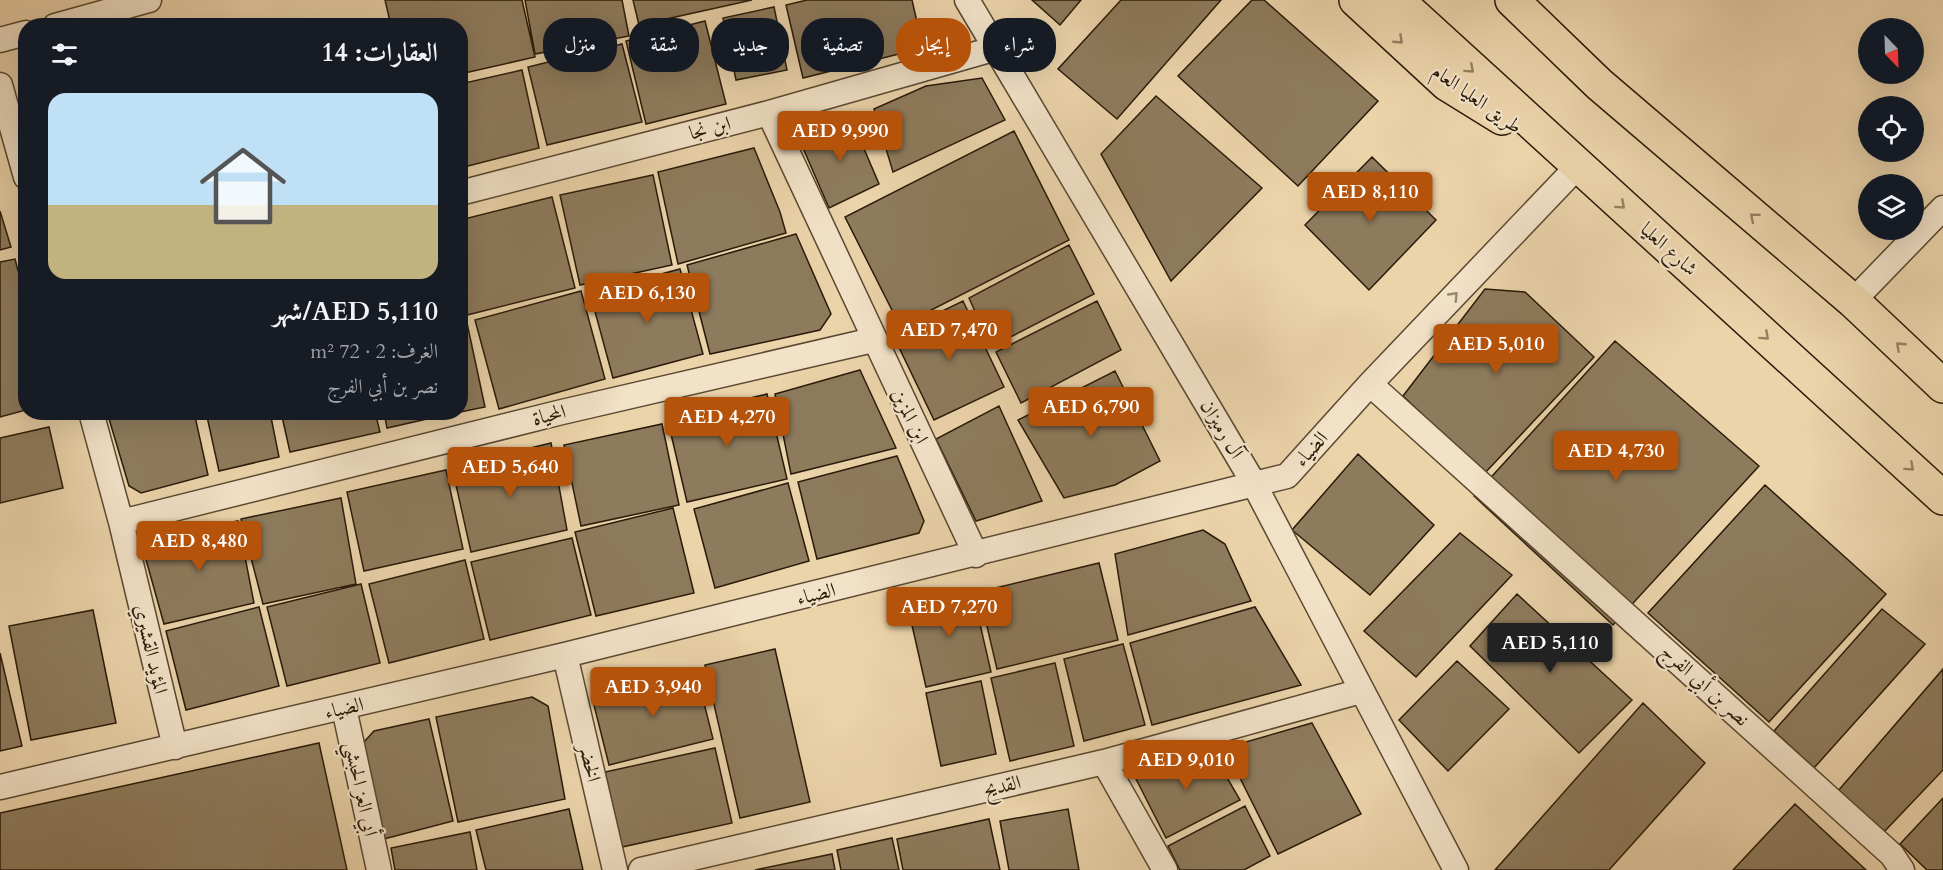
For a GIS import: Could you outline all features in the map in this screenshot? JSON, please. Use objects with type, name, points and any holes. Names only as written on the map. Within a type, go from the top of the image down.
[{"type":"main road","name":"طريق العليا العام","points":[[1356,0],[1447,84],[1578,166]]},
{"type":"main road","name":"شارع العليا","points":[[1397,0],[1943,498]]},
{"type":"main road","points":[[1512,0],[1599,84],[1854,302],[1943,386]]},
{"type":"main road","points":[[1527,0],[1599,84]]},
{"type":"street","points":[[84,18],[149,0]]},
{"type":"street","name":"آل رميزان","points":[[967,0],[983,30]]},
{"type":"street","points":[[0,40],[18,35]]},
{"type":"street","name":"ابن نجا","points":[[468,191],[768,113],[983,52]]},
{"type":"street","name":"آل رميزان","points":[[1007,72],[1253,482],[1456,870]]},
{"type":"street","points":[[0,85],[18,149]]},
{"type":"street","name":"ابن المزين","points":[[768,113],[976,555]]},
{"type":"street","name":"الضياء","points":[[0,787],[565,655],[976,555],[1253,482],[1287,476],[1370,384],[1578,166]]},
{"type":"street","points":[[1854,302],[1943,208]]},
{"type":"street","name":"المحياة","points":[[121,522],[562,412],[873,340]]},
{"type":"street","name":"نصر بن أبي الفرج","points":[[1370,384],[1892,855],[1902,870]]},
{"type":"street","name":"المؤيد القشيري","points":[[93,420],[121,522],[175,747]]},
{"type":"street","name":"الخضر","points":[[565,655],[615,870]]},
{"type":"street","name":"القديح","points":[[641,870],[1104,762],[1361,691]]},
{"type":"street","name":"أبي العز الحبشي","points":[[344,708],[379,870]]},
{"type":"street","points":[[1104,762],[1165,870]]},
{"type":"building","points":[[385,0],[522,0],[535,57],[468,72],[468,18],[389,18]]},
{"type":"building","points":[[525,0],[622,0],[629,36],[617,38],[617,18],[543,18],[543,52],[535,54]]},
{"type":"building","points":[[633,0],[752,0],[671,18],[637,18]]},
{"type":"building","points":[[807,0],[912,0],[916,18],[896,18],[896,55],[884,58],[884,18],[801,18],[801,69],[786,5]]},
{"type":"building","points":[[1032,0],[1081,0],[1060,25],[1056,18],[1052,18]]},
{"type":"building","points":[[1121,0],[1221,0],[1117,119],[1058,69]]},
{"type":"building","points":[[1252,0],[1264,0],[1378,101],[1298,186],[1178,76]]},
{"type":"building","points":[[774,7],[776,18],[723,18]]},
{"type":"building","points":[[705,21],[711,45],[711,72],[718,72],[726,104],[646,124],[633,72],[699,72],[699,23]]},
{"type":"building","points":[[622,44],[642,122],[547,145],[528,67],[543,63],[543,72],[617,72],[617,45]]},
{"type":"building","points":[[522,70],[539,148],[468,166],[468,82]]},
{"type":"building","points":[[734,72],[777,72],[736,80]]},
{"type":"building","points":[[802,72],[827,72],[803,78]]},
{"type":"building","points":[[982,78],[1005,120],[893,172],[874,109],[926,86]]},
{"type":"building","points":[[1156,96],[1262,188],[1171,281],[1101,154]]},
{"type":"building","points":[[850,116],[879,184],[829,208],[800,141]]},
{"type":"building","points":[[1014,131],[1069,240],[900,326],[845,217]]},
{"type":"building","points":[[754,148],[786,233],[678,264],[658,172]]},
{"type":"building","points":[[1372,157],[1436,220],[1369,290],[1305,225]]},
{"type":"building","points":[[653,175],[672,265],[580,285],[560,195]]},
{"type":"building","points":[[552,197],[575,288],[468,315],[468,218]]},
{"type":"building","points":[[0,211],[11,247],[0,250]]},
{"type":"building","points":[[796,234],[831,314],[820,330],[710,354],[687,265]]},
{"type":"building","points":[[1069,245],[1094,294],[991,347],[969,298]]},
{"type":"building","points":[[15,259],[18,270],[18,412],[0,417],[0,262]]},
{"type":"building","points":[[680,269],[703,354],[613,378],[590,293]]},
{"type":"building","points":[[1485,289],[1525,292],[1594,357],[1484,474],[1403,396]]},
{"type":"building","points":[[581,291],[605,379],[499,409],[475,320]]},
{"type":"building","points":[[963,301],[1004,387],[934,420],[893,335]]},
{"type":"building","points":[[1097,301],[1121,350],[1021,403],[996,352]]},
{"type":"building","points":[[468,328],[485,407],[468,410]]},
{"type":"building","points":[[1615,341],[1759,466],[1613,625],[1474,496]]},
{"type":"building","points":[[860,370],[896,448],[791,474],[775,394]]},
{"type":"building","points":[[1115,371],[1160,461],[1115,485],[1064,498],[1018,420]]},
{"type":"building","points":[[767,394],[787,479],[687,502],[667,417]]},
{"type":"building","points":[[999,406],[1042,501],[976,521],[936,439]]},
{"type":"building","points":[[109,420],[196,420],[208,475],[141,493],[129,486]]},
{"type":"building","points":[[208,420],[272,420],[279,457],[219,471]]},
{"type":"building","points":[[283,420],[377,420],[380,432],[290,452]]},
{"type":"building","points":[[386,420],[422,420],[387,428]]},
{"type":"building","points":[[662,424],[679,505],[581,526],[564,445]]},
{"type":"building","points":[[49,427],[63,488],[0,503],[0,438]]},
{"type":"building","points":[[551,443],[567,530],[471,552],[452,467]]},
{"type":"building","points":[[1358,454],[1434,525],[1370,595],[1292,530]]},
{"type":"building","points":[[897,456],[924,521],[919,533],[817,559],[798,482]]},
{"type":"building","points":[[446,470],[463,549],[364,571],[347,492]]},
{"type":"building","points":[[788,483],[809,561],[715,588],[694,509]]},
{"type":"building","points":[[1765,485],[1886,594],[1769,722],[1648,613]]},
{"type":"building","points":[[341,498],[356,584],[263,604],[241,519]]},
{"type":"building","points":[[673,508],[694,593],[596,616],[575,532]]},
{"type":"building","points":[[238,521],[254,603],[164,624],[145,556],[144,540]]},
{"type":"building","points":[[1203,530],[1225,544],[1251,601],[1128,635],[1115,554]]},
{"type":"building","points":[[1460,533],[1512,575],[1416,677],[1364,631]]},
{"type":"building","points":[[572,538],[591,615],[490,640],[471,562]]},
{"type":"building","points":[[465,560],[484,639],[389,663],[369,584]]},
{"type":"building","points":[[1099,563],[1118,640],[997,669],[979,592]]},
{"type":"building","points":[[361,584],[380,663],[287,686],[267,607]]},
{"type":"building","points":[[972,589],[991,672],[926,687],[907,603]]},
{"type":"building","points":[[1517,594],[1632,700],[1579,753],[1470,646]]},
{"type":"building","points":[[259,607],[279,686],[186,710],[166,631]]},
{"type":"building","points":[[1255,607],[1301,685],[1152,725],[1130,643]]},
{"type":"building","points":[[1882,609],[1925,644],[1814,768],[1774,731]]},
{"type":"building","points":[[93,610],[116,723],[31,740],[9,626]]},
{"type":"building","points":[[1123,644],[1145,725],[1084,741],[1064,659]]},
{"type":"building","points":[[775,649],[810,802],[740,818],[705,665]]},
{"type":"building","points":[[0,653],[22,746],[0,751]]},
{"type":"building","points":[[1457,661],[1509,709],[1448,771],[1399,720]]},
{"type":"building","points":[[1055,663],[1074,746],[1010,761],[991,678]]},
{"type":"building","points":[[1943,669],[1943,770],[1884,832],[1838,791]]},
{"type":"building","points":[[696,671],[713,739],[609,765],[592,697]]},
{"type":"building","points":[[981,681],[996,754],[941,766],[926,693]]},
{"type":"building","points":[[532,697],[548,706],[565,799],[458,822],[436,717]]},
{"type":"building","points":[[1643,703],[1705,763],[1609,870],[1495,870]]},
{"type":"building","points":[[429,719],[453,821],[380,840],[364,742],[374,731]]},
{"type":"building","points":[[1312,723],[1361,814],[1278,854],[1225,748]]},
{"type":"building","points":[[319,743],[347,870],[0,870],[0,813]]},
{"type":"building","points":[[715,748],[732,823],[622,847],[605,772]]},
{"type":"building","points":[[1211,750],[1240,800],[1166,838],[1132,771]]},
{"type":"building","points":[[1943,798],[1943,870],[1927,870],[1900,844]]},
{"type":"building","points":[[1795,804],[1866,870],[1733,870]]},
{"type":"building","points":[[1245,806],[1270,856],[1244,870],[1180,870],[1168,846]]},
{"type":"building","points":[[569,809],[583,870],[486,870],[476,830]]},
{"type":"building","points":[[1068,809],[1079,870],[1009,870],[1000,821]]},
{"type":"building","points":[[989,819],[1000,870],[903,870],[897,839]]},
{"type":"building","points":[[470,832],[477,870],[395,870],[391,848]]},
{"type":"building","points":[[892,838],[899,870],[841,870],[837,850]]},
{"type":"building","points":[[832,854],[835,870],[755,870]]}]
